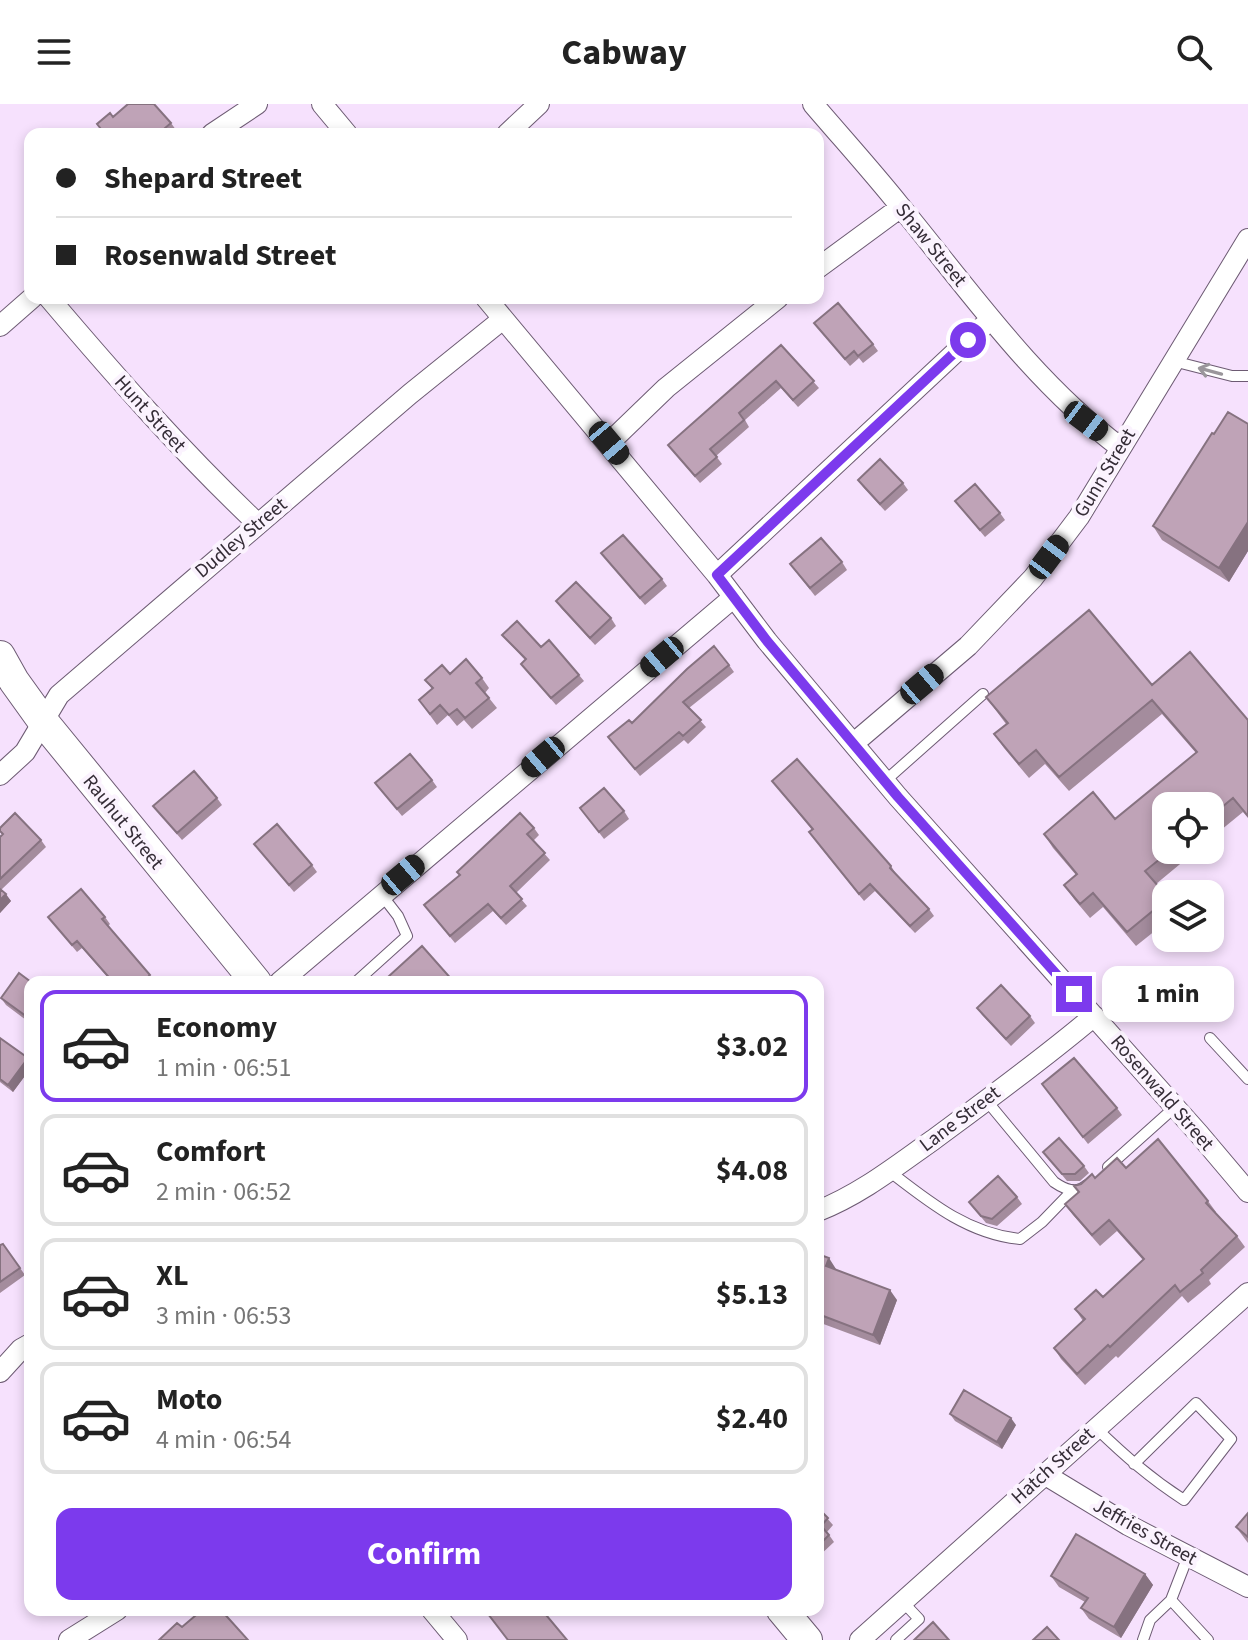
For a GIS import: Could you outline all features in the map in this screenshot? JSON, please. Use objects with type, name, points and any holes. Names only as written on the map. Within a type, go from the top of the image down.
[{"type":"main road","name":"Rauhut Street","points":[[0,656],[42,720],[251,976]]},
{"type":"main road","points":[[787,1616],[807,1640]]},
{"type":"street","points":[[221,128],[257,104]]},
{"type":"street","points":[[322,104],[342,128]]},
{"type":"street","points":[[513,128],[539,104]]},
{"type":"street","name":"Shaw Street","points":[[813,104],[991,319],[1066,403],[1121,448]]},
{"type":"street","points":[[824,264],[901,207]]},
{"type":"street","name":"Gunn Street","points":[[854,743],[968,646],[1033,578],[1079,517],[1248,239]]},
{"type":"street","points":[[0,326],[25,304]]},
{"type":"street","name":"Hunt Street","points":[[54,304],[125,389],[258,524]]},
{"type":"street","name":"Rosenwald Street","points":[[491,304],[609,443],[885,781],[1248,1192]]},
{"type":"street","points":[[609,443],[666,388],[771,304]]},
{"type":"street","name":"Dudley Street","points":[[0,775],[25,752],[59,695],[410,394],[503,319]]},
{"type":"street","points":[[717,575],[991,319]]},
{"type":"street","points":[[287,976],[734,597]]},
{"type":"street","name":"Lane Street","points":[[824,1209],[889,1171],[1094,1016]]},
{"type":"street","name":"Hatch Street","points":[[865,1638],[902,1601],[1248,1293]]},
{"type":"street","points":[[0,1372],[24,1347]]},
{"type":"street","name":"Jeffries Street","points":[[1044,1474],[1128,1525],[1248,1587]]},
{"type":"street","points":[[69,1640],[107,1616]]},
{"type":"street","points":[[437,1616],[457,1640]]},
{"type":"lane","points":[[1173,361],[1232,376],[1248,376]]},
{"type":"lane","points":[[885,781],[983,694]]},
{"type":"lane","points":[[363,976],[407,936],[398,916],[381,894]]},
{"type":"lane","points":[[1210,1038],[1248,1079]]},
{"type":"lane","points":[[986,1100],[1054,1182],[1067,1190],[1083,1189],[1175,1107]]},
{"type":"lane","points":[[889,1171],[947,1215],[1006,1238],[1020,1239],[1042,1222],[1073,1190]]},
{"type":"lane","points":[[1096,1428],[1134,1464],[1149,1478],[1184,1500],[1231,1439],[1196,1403],[1134,1464]]},
{"type":"lane","points":[[1143,1640],[1150,1620],[1171,1600],[1188,1556]]},
{"type":"lane","points":[[1171,1600],[1208,1640]]},
{"type":"lane","points":[[896,1640],[919,1619],[902,1601]]},
{"type":"building","points":[[128,104],[154,104],[171,123],[165,128],[100,128],[97,124],[110,113],[113,117]]},
{"type":"building","points":[[838,303],[873,344],[858,356],[854,351],[845,359],[814,323]]},
{"type":"building","points":[[781,345],[814,381],[793,400],[776,381],[739,413],[744,420],[710,449],[717,457],[695,476],[668,445]]},
{"type":"building","points":[[1228,412],[1248,424],[1248,522],[1219,568],[1153,526]]},
{"type":"building","points":[[880,459],[903,483],[880,504],[858,480]]},
{"type":"building","points":[[975,484],[1000,513],[980,530],[955,501]]},
{"type":"building","points":[[623,535],[662,579],[640,598],[601,553]]},
{"type":"building","points":[[821,538],[842,562],[810,588],[790,564]]},
{"type":"building","points":[[576,582],[611,618],[590,638],[556,601]]},
{"type":"building","points":[[1089,610],[1152,685],[1190,652],[1248,720],[1248,816],[1233,798],[1224,805],[1224,792],[1152,792],[1154,864],[1145,871],[1153,880],[1152,911],[1127,932],[1093,893],[1080,904],[1064,885],[1077,874],[1044,834],[1093,792],[1115,819],[1197,752],[1152,700],[1059,777],[1036,750],[1019,764],[994,734],[1008,723],[986,697]]},
{"type":"building","points":[[517,621],[541,647],[549,640],[579,675],[551,698],[521,664],[526,659],[502,635]]},
{"type":"building","points":[[714,646],[729,665],[683,702],[701,720],[683,736],[679,732],[635,769],[608,737],[629,720],[632,723]]},
{"type":"building","points":[[466,659],[482,678],[476,683],[489,698],[465,718],[457,709],[449,715],[440,705],[430,714],[419,700],[433,688],[425,680],[442,665],[450,674]]},
{"type":"building","points":[[410,754],[432,780],[397,809],[375,783]]},
{"type":"building","points":[[797,759],[929,909],[910,926],[870,884],[859,894],[809,832],[813,829],[772,781]]},
{"type":"building","points":[[194,771],[217,798],[177,833],[153,806]]},
{"type":"building","points":[[604,788],[624,811],[599,832],[580,808]]},
{"type":"building","points":[[15,813],[41,840],[0,879],[0,837],[3,834],[0,828]]},
{"type":"building","points":[[520,813],[534,828],[527,834],[545,853],[510,886],[522,899],[501,918],[488,904],[450,936],[424,905],[460,875],[457,872]]},
{"type":"building","points":[[277,824],[312,865],[289,885],[254,844]]},
{"type":"building","points":[[81,889],[150,975],[108,976],[77,941],[72,945],[48,917]]},
{"type":"building","points":[[422,946],[449,976],[389,976]]},
{"type":"building","points":[[19,973],[24,977],[24,1015],[1,998]]},
{"type":"building","points":[[1001,985],[1030,1016],[1006,1039],[977,1008]]},
{"type":"building","points":[[0,1038],[24,1055],[24,1063],[8,1085],[0,1079]]},
{"type":"building","points":[[1074,1058],[1117,1108],[1083,1137],[1042,1084]]},
{"type":"building","points":[[1059,1138],[1084,1166],[1075,1174],[1062,1174],[1043,1152]]},
{"type":"building","points":[[1158,1139],[1208,1201],[1206,1203],[1237,1236],[1201,1270],[1203,1273],[1180,1292],[1175,1285],[1077,1374],[1054,1348],[1085,1319],[1075,1309],[1096,1290],[1103,1297],[1144,1259],[1109,1220],[1092,1235],[1065,1204],[1079,1192],[1074,1186],[1092,1174],[1095,1178],[1117,1158],[1126,1168]]},
{"type":"building","points":[[998,1176],[1017,1197],[992,1219],[981,1216],[969,1202]]},
{"type":"building","points":[[3,1244],[20,1268],[0,1282],[0,1245]]},
{"type":"building","points":[[824,1256],[829,1258],[826,1266],[890,1290],[873,1335],[824,1316]]},
{"type":"building","points":[[964,1390],[1011,1418],[997,1442],[950,1414]]},
{"type":"building","points":[[1248,1513],[1248,1537],[1236,1527]]},
{"type":"building","points":[[1076,1534],[1145,1574],[1114,1627],[1081,1608],[1088,1598],[1051,1576]]},
{"type":"building","points":[[195,1616],[226,1616],[248,1640],[159,1640],[177,1623],[182,1627]]},
{"type":"building","points":[[490,1616],[547,1616],[567,1640],[508,1640]]},
{"type":"building","points":[[933,1622],[949,1640],[914,1640]]},
{"type":"building","points":[[1047,1627],[1059,1640],[1033,1640]]},
{"type":"route","points":[[968,340],[717,575],[767,641],[898,797],[1074,994]]}]
